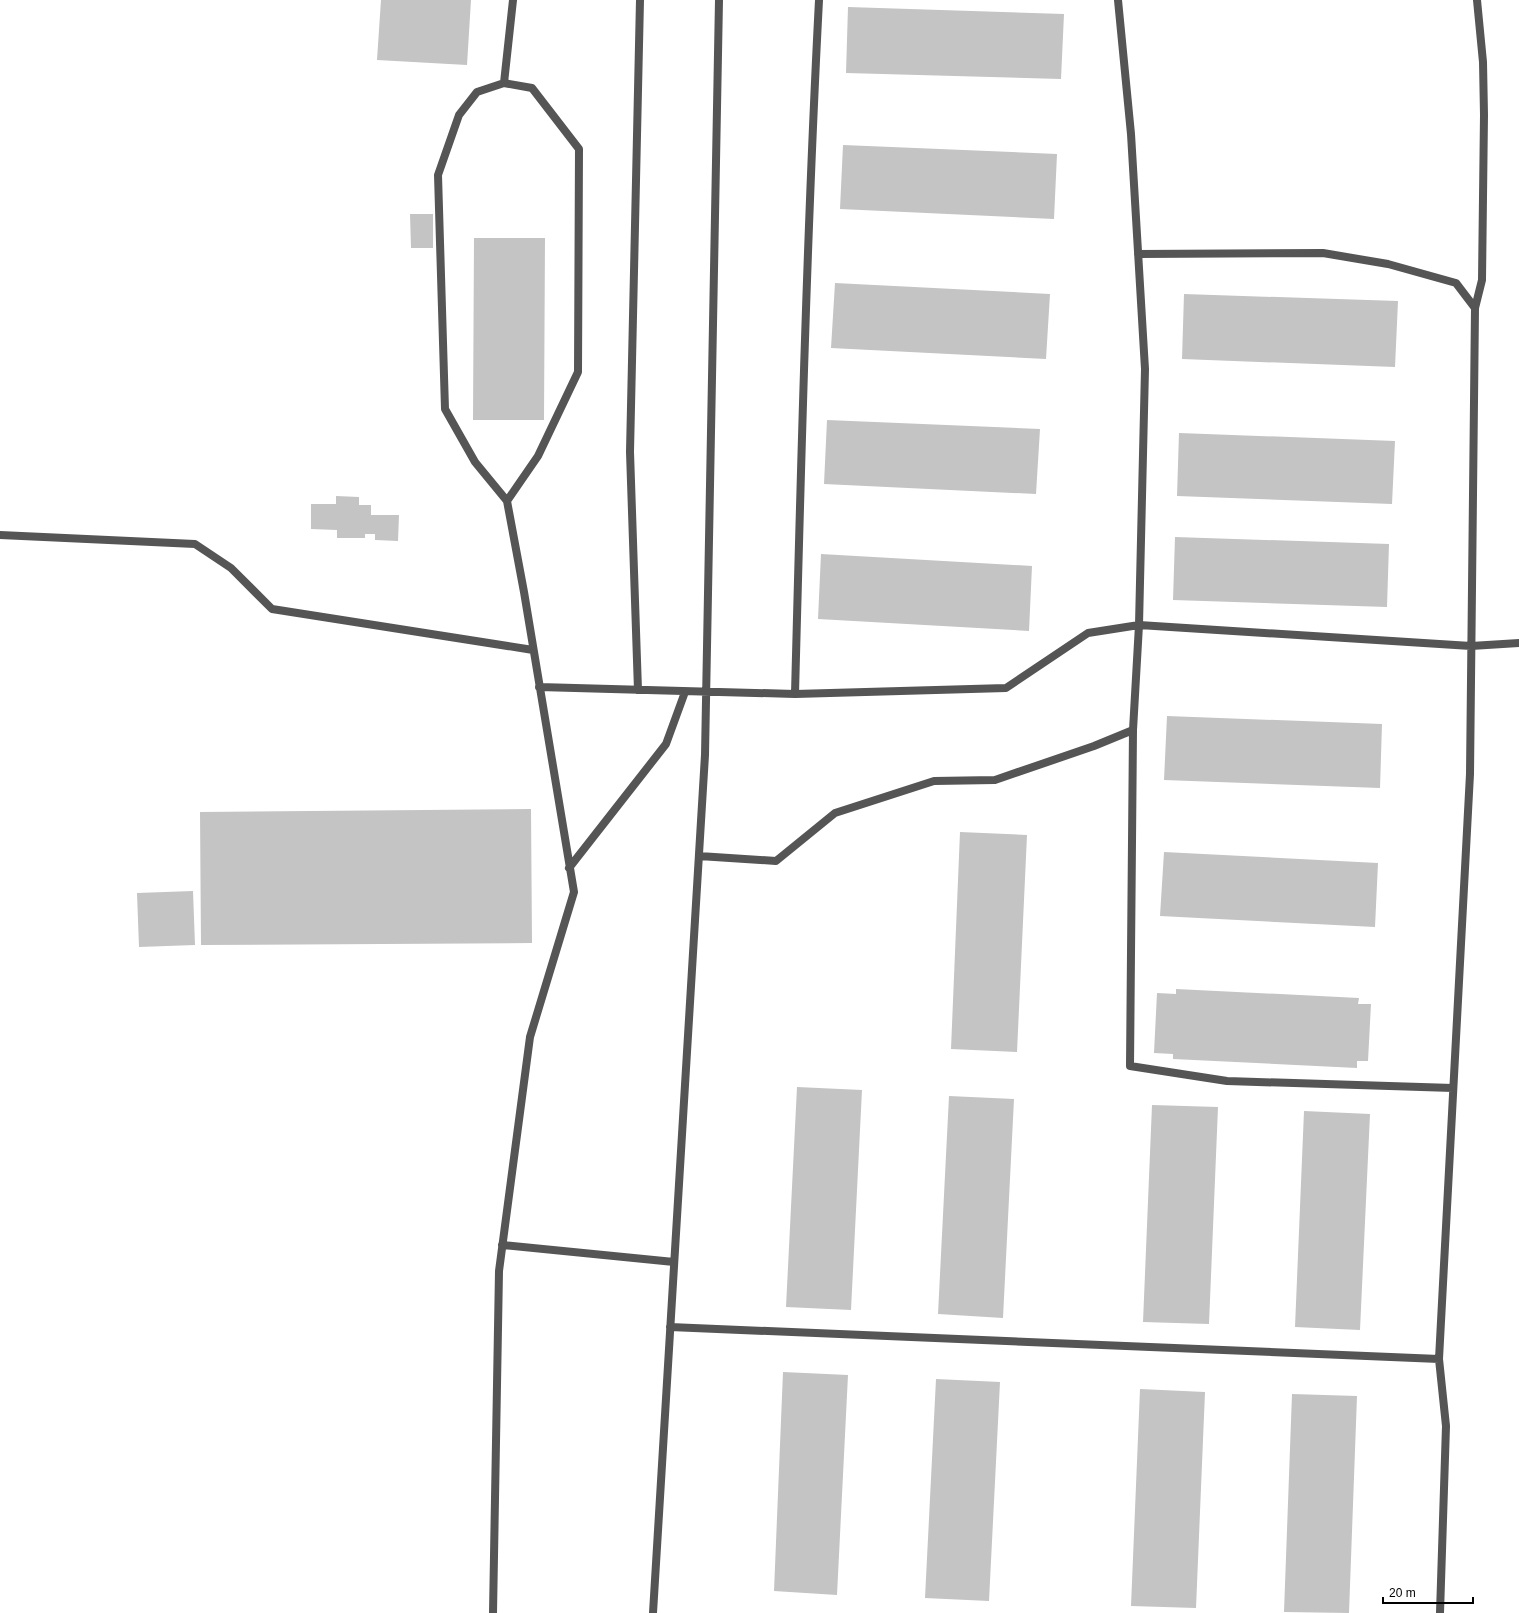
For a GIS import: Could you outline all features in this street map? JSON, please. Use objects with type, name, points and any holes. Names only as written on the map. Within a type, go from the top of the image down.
[{"type":"lane","points":[[504,82],[513,0]]},
{"type":"lane","points":[[638,690],[630,452],[640,0]]},
{"type":"lane","points":[[653,1613],[705,756],[719,0]]},
{"type":"lane","points":[[796,694],[802,424],[819,0]]},
{"type":"lane","points":[[1118,0],[1131,134],[1145,369],[1139,625],[1133,730],[1130,1066],[1227,1081],[1453,1088]]},
{"type":"lane","points":[[1440,1613],[1446,1426],[1439,1359],[1470,774],[1475,308],[1482,280],[1484,116],[1483,62],[1477,0]]},
{"type":"lane","points":[[493,1613],[498,1271],[530,1037],[574,892],[507,501],[475,462],[445,409],[438,175],[460,115],[477,92],[504,82],[532,88],[579,149],[578,372],[538,456],[507,501]]},
{"type":"lane","points":[[1138,254],[1323,253],[1388,264],[1456,283],[1475,308]]},
{"type":"lane","points":[[0,535],[195,544],[231,568],[272,609],[533,650]]},
{"type":"lane","points":[[539,687],[796,694],[1006,688],[1088,633],[1139,625],[1471,646],[1519,643]]},
{"type":"lane","points":[[570,868],[666,744],[684,692]]},
{"type":"lane","points":[[699,856],[776,861],[835,814],[934,781],[995,780],[1094,746],[1133,730]]},
{"type":"lane","points":[[502,1245],[674,1262]]},
{"type":"lane","points":[[670,1327],[1439,1359]]},
{"type":"building","points":[[381,0],[471,0],[467,65],[377,60]]},
{"type":"building","points":[[848,7],[1064,14],[1061,79],[846,73]]},
{"type":"building","points":[[843,145],[1057,154],[1054,219],[840,209]]},
{"type":"building","points":[[410,214],[433,214],[433,248],[411,248]]},
{"type":"building","points":[[474,238],[545,238],[544,420],[473,420]]},
{"type":"building","points":[[835,283],[1050,294],[1046,359],[831,348]]},
{"type":"building","points":[[1184,294],[1398,301],[1395,367],[1182,359]]},
{"type":"building","points":[[827,420],[1040,429],[1036,494],[824,484]]},
{"type":"building","points":[[1179,433],[1395,441],[1392,504],[1177,496]]},
{"type":"building","points":[[336,496],[359,497],[359,505],[371,505],[371,515],[399,515],[398,541],[375,540],[375,534],[365,534],[365,538],[337,538],[337,530],[311,529],[311,504],[336,504]]},
{"type":"building","points":[[1175,537],[1389,544],[1387,607],[1173,600]]},
{"type":"building","points":[[821,554],[1032,566],[1029,631],[818,619]]},
{"type":"building","points":[[1167,716],[1382,724],[1380,788],[1164,780]]},
{"type":"building","points":[[531,809],[532,943],[201,945],[200,812]]},
{"type":"building","points":[[960,832],[1027,835],[1017,1052],[951,1049]]},
{"type":"building","points":[[1164,852],[1378,863],[1375,927],[1160,916]]},
{"type":"building","points":[[193,891],[195,945],[139,947],[137,893]]},
{"type":"building","points":[[1176,989],[1359,998],[1358,1004],[1371,1004],[1368,1061],[1357,1061],[1357,1068],[1173,1059],[1173,1054],[1154,1053],[1157,993],[1176,994]]},
{"type":"building","points":[[797,1087],[862,1090],[851,1310],[786,1307]]},
{"type":"building","points":[[949,1096],[1014,1099],[1003,1318],[938,1314]]},
{"type":"building","points":[[1152,1105],[1218,1107],[1209,1324],[1143,1322]]},
{"type":"building","points":[[1304,1111],[1370,1114],[1360,1330],[1295,1327]]},
{"type":"building","points":[[783,1372],[848,1375],[837,1595],[774,1591]]},
{"type":"building","points":[[936,1379],[1000,1382],[989,1601],[925,1598]]},
{"type":"building","points":[[1140,1389],[1205,1392],[1196,1608],[1131,1606]]},
{"type":"building","points":[[1292,1394],[1357,1396],[1349,1613],[1284,1612]]}]
